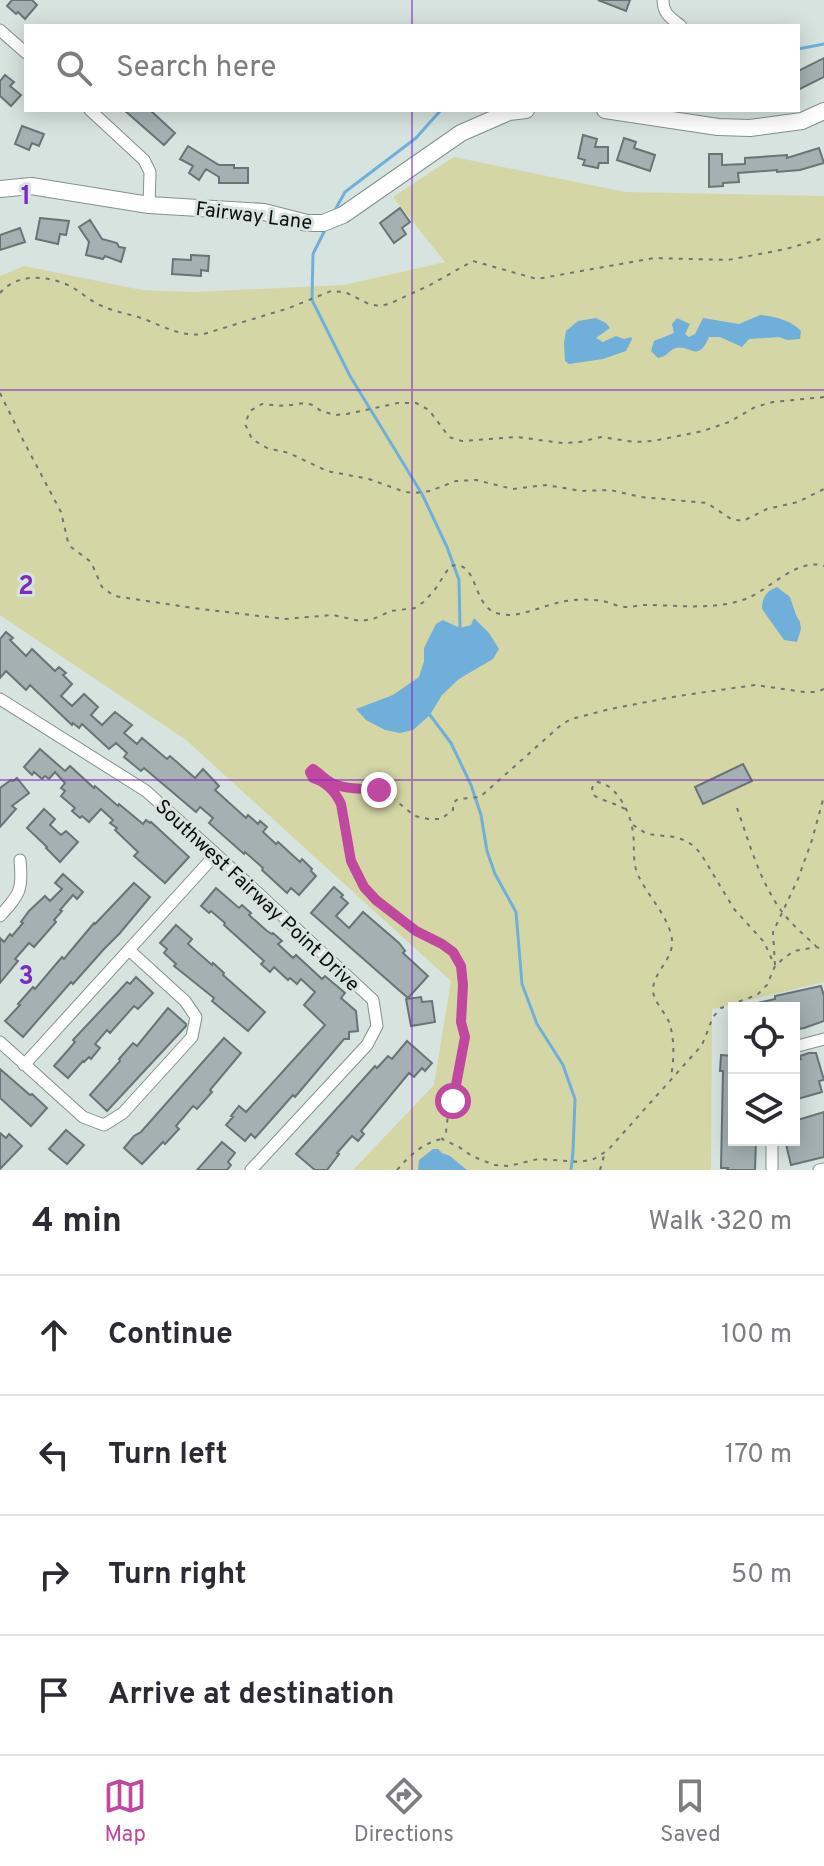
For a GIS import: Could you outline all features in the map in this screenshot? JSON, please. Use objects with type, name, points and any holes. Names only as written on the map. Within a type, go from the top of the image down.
[{"type":"street","points":[[663,0],[663,9],[678,24]]},
{"type":"street","points":[[0,30],[24,51]]},
{"type":"street","points":[[631,112],[682,116],[718,127],[750,128],[802,121],[824,111]]},
{"type":"street","points":[[92,112],[144,160],[150,172],[149,205]]},
{"type":"street","name":"Fairway Lane","points":[[0,189],[31,186],[149,205],[264,212],[307,223],[323,223],[343,215],[461,133],[509,112]]},
{"type":"street","name":"Southwest Fairway Point Drive","points":[[0,699],[146,791],[373,1000],[377,1026],[367,1045],[251,1170]]},
{"type":"street","points":[[24,1065],[216,854]]},
{"type":"street","points":[[0,916],[14,900],[22,882],[20,860]]},
{"type":"street","points":[[0,1042],[83,1117],[104,1125],[123,1113],[192,1037],[196,1017],[185,1001],[129,950]]},
{"type":"street","points":[[800,1045],[824,1039]]},
{"type":"street","points":[[772,1146],[772,1170]]},
{"type":"path","points":[[0,293],[27,277],[52,280],[71,287],[102,306],[181,335],[194,335],[289,308],[331,291],[345,292],[369,304],[389,304],[473,261],[537,279],[654,258],[728,260],[824,238]]},
{"type":"path","points":[[0,393],[61,512],[68,542],[91,562],[102,587],[114,596],[285,619],[333,615],[360,621],[391,611],[415,608],[436,588],[450,566],[457,564],[469,570],[477,592],[490,610],[514,615],[577,600],[599,600],[622,607],[728,603],[755,594],[802,565],[824,566]]},
{"type":"path","points":[[824,397],[773,402],[703,431],[635,442],[601,437],[562,443],[517,437],[462,441],[449,437],[429,410],[416,403],[398,403],[335,415],[304,403],[285,406],[262,404],[250,411],[245,424],[252,439],[267,448],[289,453],[327,471],[369,479],[405,492],[430,491],[456,481],[476,480],[513,489],[546,485],[581,491],[610,490],[641,497],[707,503],[731,519],[743,521],[767,509],[798,502],[824,489]]},
{"type":"path","points":[[442,1139],[455,1095],[465,1037],[461,1022],[461,966],[453,952],[416,931],[364,887],[351,861],[341,804],[325,783],[313,778],[310,772],[317,770],[328,780],[345,787],[385,792],[415,816],[441,819],[453,810],[453,803],[458,799],[480,797],[571,719],[678,696],[745,686],[804,692],[824,689]]},
{"type":"path","points":[[625,809],[593,795],[592,788],[596,782],[612,788],[625,809],[632,824],[634,865],[670,929],[673,941],[670,953],[653,985],[654,997],[670,1025],[674,1053],[671,1078]]},
{"type":"path","points":[[397,1170],[430,1142],[442,1139],[494,1165],[509,1166],[538,1159],[580,1162],[594,1159],[606,1151],[702,1045],[713,1017],[721,1008],[757,995],[767,985],[775,966],[773,932],[798,879],[824,796]]},
{"type":"path","points":[[737,808],[765,881],[782,912],[824,951]]},
{"type":"path","points":[[632,824],[647,834],[674,837],[694,846],[734,909],[764,942],[775,966]]},
{"type":"path","points":[[775,966],[794,951],[817,947]]},
{"type":"path","points":[[600,1170],[606,1151]]},
{"type":"green space","points":[[454,157],[625,192],[824,196],[824,982],[741,1002],[728,1002],[728,1005],[712,1009],[711,1170],[353,1170],[434,1085],[451,981],[186,740],[0,615],[0,276],[24,266],[142,290],[194,292],[344,285],[445,262],[393,197]]},
{"type":"water","points":[[760,315],[792,324],[801,331],[800,339],[749,339],[742,347],[720,337],[709,337],[697,351],[681,347],[658,358],[651,351],[654,341],[674,333],[672,324],[677,318],[690,324],[685,334],[689,337],[695,334],[703,318],[739,324]]},
{"type":"water","points":[[596,318],[610,328],[596,338],[603,342],[616,336],[624,339],[631,337],[626,351],[603,359],[569,364],[565,361],[566,331],[578,321]]},
{"type":"water","points":[[777,587],[790,597],[800,622],[797,642],[784,640],[762,609],[765,595]]},
{"type":"water","points":[[474,618],[499,649],[493,659],[459,679],[442,695],[430,715],[413,730],[400,733],[385,730],[366,720],[356,709],[393,695],[419,677],[424,648],[436,624],[443,620],[460,628],[471,625]]},
{"type":"water","points":[[433,1149],[450,1156],[467,1170],[418,1170],[419,1160]]},
{"type":"building","points":[[12,0],[32,0],[37,5],[25,19],[7,6]]},
{"type":"building","points":[[598,0],[630,0],[626,11]]},
{"type":"building","points":[[824,58],[824,77],[800,89],[800,70]]},
{"type":"building","points":[[5,75],[14,82],[10,86],[21,95],[11,106],[0,96],[0,81]]},
{"type":"building","points":[[126,112],[152,112],[175,133],[164,145]]},
{"type":"building","points":[[22,126],[44,134],[39,146],[32,143],[29,150],[15,144]]},
{"type":"building","points":[[583,135],[597,139],[595,147],[608,147],[608,163],[599,163],[598,168],[583,165],[585,160],[578,158]]},
{"type":"building","points":[[624,138],[636,142],[634,148],[655,155],[650,171],[617,160]]},
{"type":"building","points":[[188,146],[219,165],[248,168],[248,183],[219,183],[219,177],[206,169],[199,180],[189,173],[193,166],[180,159]]},
{"type":"building","points":[[819,148],[824,163],[800,170],[738,173],[739,182],[709,187],[709,154],[722,154],[722,165],[745,164],[745,158],[787,155],[787,158]]},
{"type":"building","points":[[400,208],[410,222],[402,228],[406,234],[394,243],[380,223]]},
{"type":"building","points":[[40,218],[69,221],[66,235],[60,234],[58,244],[36,239]]},
{"type":"building","points":[[90,220],[102,239],[125,248],[121,262],[105,256],[103,259],[86,255],[89,242],[79,227]]},
{"type":"building","points":[[20,228],[25,242],[0,250],[0,235]]},
{"type":"building","points":[[191,255],[209,256],[208,271],[201,270],[201,276],[172,274],[173,259],[191,260]]},
{"type":"building","points":[[6,632],[26,656],[32,649],[55,671],[59,667],[66,673],[63,675],[72,684],[61,696],[72,706],[84,694],[98,707],[91,715],[102,725],[115,712],[132,725],[124,733],[137,744],[142,738],[167,759],[170,756],[195,778],[203,769],[219,786],[215,790],[246,818],[248,815],[258,824],[260,821],[267,827],[263,832],[300,862],[302,859],[316,876],[299,895],[291,888],[287,893],[263,868],[209,823],[213,818],[200,807],[196,812],[144,768],[141,771],[124,757],[127,753],[116,743],[109,749],[82,724],[79,728],[72,725],[30,685],[26,690],[6,671],[0,678],[0,639]]},
{"type":"building","points":[[40,749],[65,771],[70,766],[143,824],[146,820],[151,822],[189,857],[165,883],[134,856],[138,852],[115,830],[117,828],[110,823],[113,820],[101,809],[89,822],[82,816],[80,818],[72,811],[75,808],[61,796],[65,783],[55,772],[49,779],[45,776],[42,779],[24,767]]},
{"type":"building","points":[[743,764],[752,781],[703,804],[695,787]]},
{"type":"building","points":[[17,778],[29,793],[12,806],[16,809],[0,827],[0,788]]},
{"type":"building","points":[[44,809],[55,819],[50,825],[61,835],[66,831],[78,842],[60,862],[27,828]]},
{"type":"building","points":[[63,874],[83,892],[77,899],[73,895],[60,910],[54,920],[56,922],[34,947],[29,943],[0,983],[0,938],[4,942],[10,934],[12,936],[29,911],[45,896],[50,901],[62,889],[55,883]]},
{"type":"building","points":[[134,883],[150,897],[23,1037],[5,1021],[33,987],[35,989]]},
{"type":"building","points":[[334,887],[348,903],[336,916],[349,928],[363,912],[399,943],[405,951],[403,953],[428,976],[408,998],[311,913]]},
{"type":"building","points":[[216,888],[239,908],[242,905],[251,913],[249,915],[282,941],[278,944],[293,958],[296,955],[322,979],[325,976],[345,993],[341,998],[356,1011],[358,1031],[349,1032],[349,1039],[344,1039],[295,1097],[293,1095],[255,1138],[251,1134],[245,1141],[226,1125],[231,1116],[239,1106],[246,1112],[325,1025],[304,1005],[315,992],[301,979],[297,984],[290,978],[288,980],[274,967],[270,972],[261,964],[264,961],[225,923],[201,906]]},
{"type":"building","points":[[176,925],[192,939],[188,944],[265,1012],[248,1031],[174,966],[176,964],[164,953],[167,949],[160,943]]},
{"type":"building","points":[[136,977],[153,993],[138,1009],[134,1006],[110,1033],[107,1030],[95,1044],[100,1048],[68,1078],[54,1066],[75,1042],[73,1040],[127,982],[130,984]]},
{"type":"building","points":[[821,986],[824,1021],[800,1029],[800,1002],[762,1002],[775,999],[775,996]]},
{"type":"building","points":[[421,997],[422,1002],[432,1001],[435,1022],[411,1026],[406,999]]},
{"type":"building","points":[[168,1008],[186,1026],[107,1111],[90,1095],[133,1043],[137,1046]]},
{"type":"building","points":[[224,1038],[241,1053],[197,1109],[193,1106],[176,1126],[179,1129],[142,1164],[124,1148]]},
{"type":"building","points":[[407,1041],[432,1063],[414,1077],[409,1073],[361,1131],[364,1134],[358,1141],[352,1136],[327,1170],[315,1170],[296,1154],[375,1066],[377,1068],[388,1056],[392,1059]]},
{"type":"building","points":[[816,1053],[824,1080],[819,1081],[822,1092],[800,1098],[801,1059],[800,1056]]},
{"type":"building","points":[[721,1055],[728,1056],[728,1146],[756,1146],[755,1170],[721,1168],[723,1071],[720,1071]]},
{"type":"building","points":[[0,1069],[47,1108],[31,1126],[0,1098]]},
{"type":"building","points":[[824,1112],[824,1157],[791,1165],[786,1146],[800,1146],[800,1119]]},
{"type":"building","points":[[66,1130],[84,1145],[67,1164],[49,1149]]},
{"type":"building","points":[[0,1133],[6,1138],[9,1134],[22,1146],[0,1169]]},
{"type":"building","points":[[222,1142],[235,1153],[228,1162],[231,1165],[227,1170],[197,1170]]},
{"type":"waterway","points":[[800,49],[824,44]]},
{"type":"waterway","points":[[335,210],[345,192],[416,138],[439,112]]},
{"type":"waterway","points":[[326,228],[313,254],[312,300],[350,376],[422,494],[447,547],[459,580],[460,628]]},
{"type":"waterway","points":[[430,715],[451,743],[471,785],[495,874],[516,912],[522,984],[537,1024],[563,1065],[575,1099],[571,1170]]},
{"type":"route","points":[[379,790],[345,787],[334,784],[317,770],[310,772],[313,778],[325,783],[341,804],[351,861],[364,887],[395,916],[442,944],[459,959],[463,985],[461,1022],[465,1037],[453,1101]]}]
